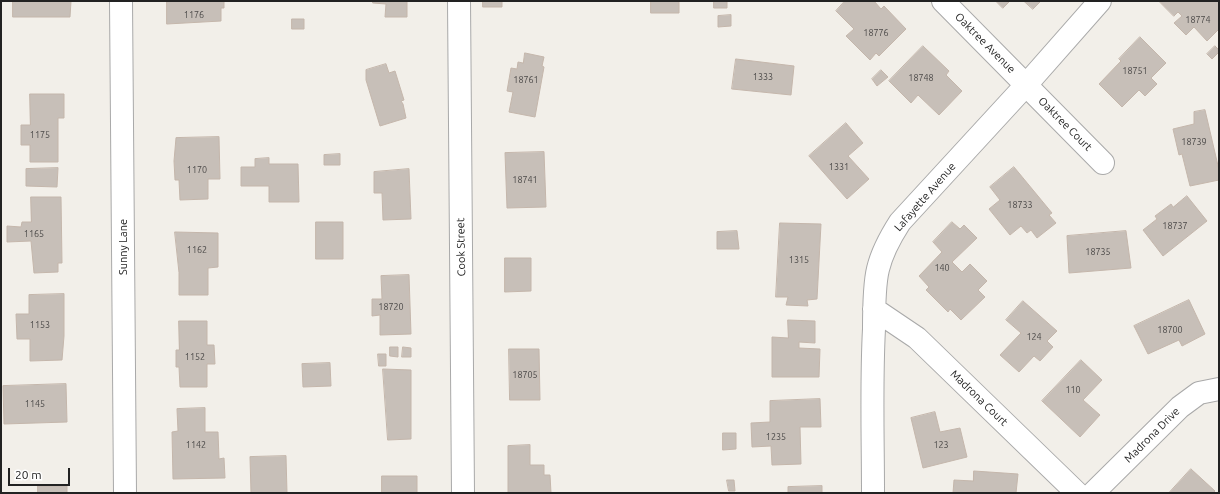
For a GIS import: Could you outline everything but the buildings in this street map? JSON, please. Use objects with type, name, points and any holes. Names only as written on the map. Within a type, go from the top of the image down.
[{"type":"street","name":"Sunny Lane","points":[[121,1],[125,493]]},
{"type":"street","name":"Cook Street","points":[[459,1],[463,493]]},
{"type":"street","name":"Oaktree Avenue","points":[[943,1],[1026,85]]},
{"type":"street","name":"Lafayette Avenue","points":[[874,493],[872,368],[874,309],[878,269],[891,237],[900,222],[1026,85],[1100,1]]},
{"type":"street","name":"Oaktree Court","points":[[1026,85],[1103,164]]},
{"type":"street","name":"Madrona Court","points":[[874,309],[918,338],[1077,493]]},
{"type":"street","name":"Madrona Drive","points":[[1093,493],[1180,407],[1199,393],[1219,389]]}]
